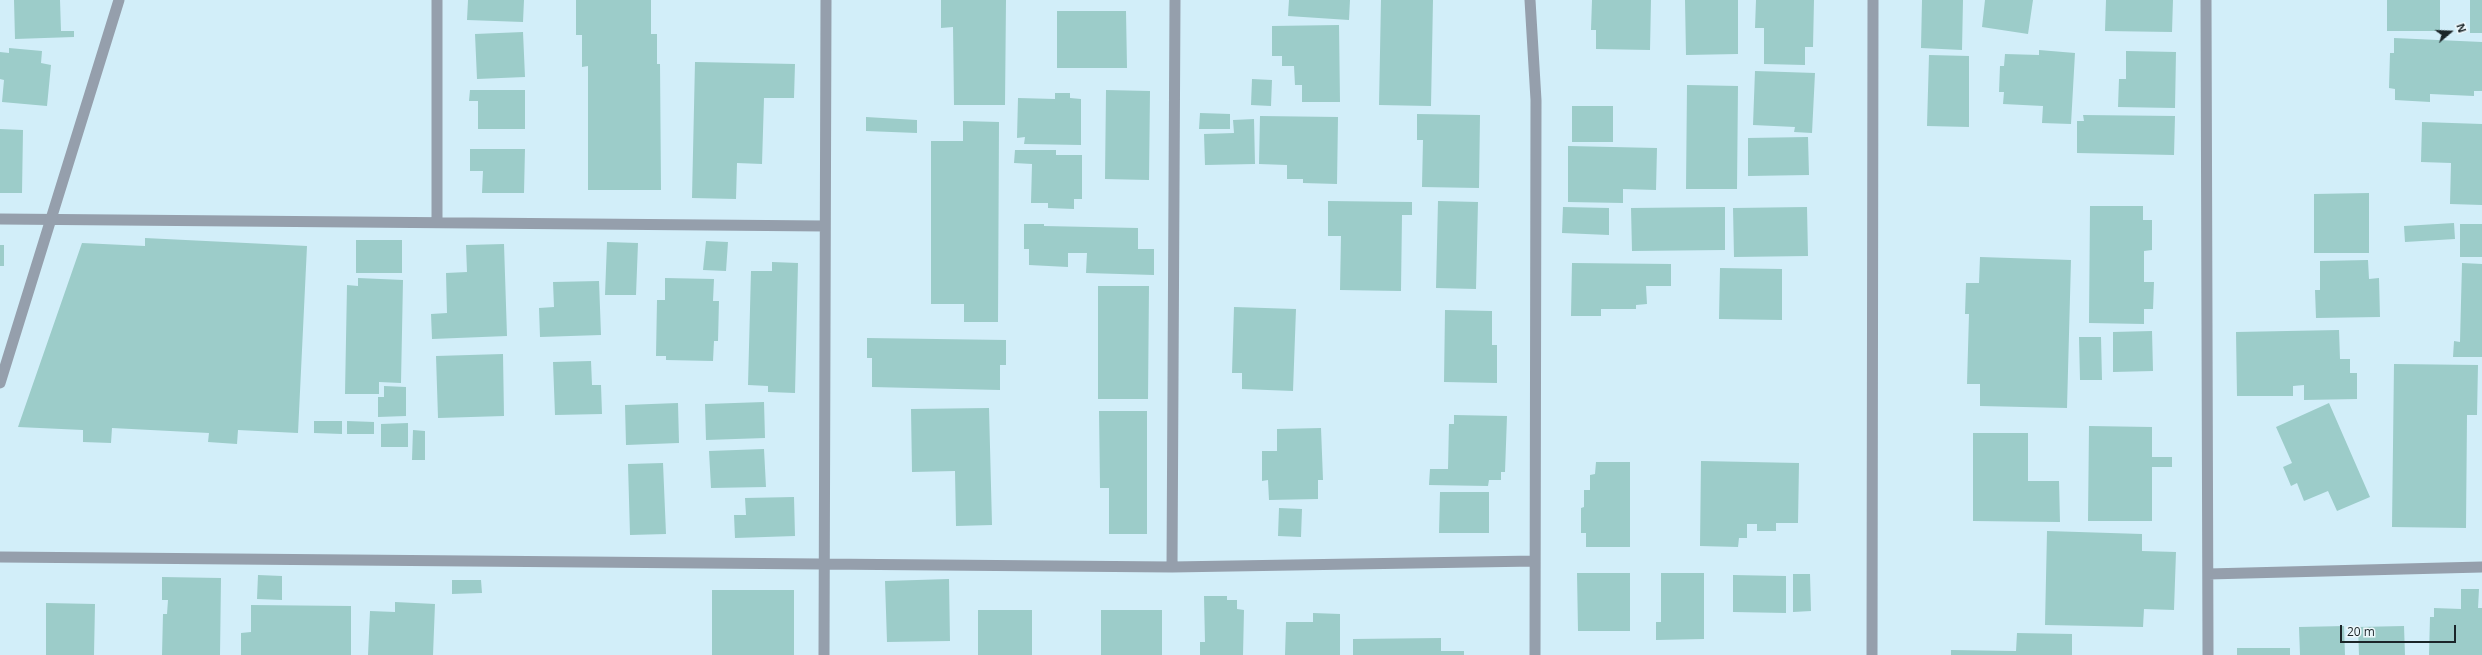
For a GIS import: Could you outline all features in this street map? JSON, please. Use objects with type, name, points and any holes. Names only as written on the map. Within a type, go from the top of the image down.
[{"type":"street","points":[[0,383],[119,0]]},
{"type":"street","points":[[437,0],[437,222]]},
{"type":"street","points":[[824,655],[826,0]]},
{"type":"street","points":[[1172,568],[1175,0]]},
{"type":"street","points":[[1530,0],[1536,100],[1535,655]]},
{"type":"street","points":[[1872,655],[1873,0]]},
{"type":"street","points":[[2206,0],[2208,655]]},
{"type":"street","points":[[0,219],[825,226]]},
{"type":"street","points":[[0,557],[825,566],[1172,568],[1535,561]]},
{"type":"street","points":[[2208,574],[2482,567]]},
{"type":"building","points":[[14,0],[60,0],[61,31],[74,31],[74,37],[15,39]]},
{"type":"building","points":[[468,0],[524,0],[523,22],[467,20]]},
{"type":"building","points":[[576,0],[651,0],[651,34],[657,34],[657,64],[660,64],[661,190],[588,190],[588,66],[582,67],[582,35],[576,35]]},
{"type":"building","points":[[941,0],[1006,0],[1005,105],[954,105],[953,27],[941,28]]},
{"type":"building","points":[[1289,0],[1350,0],[1349,20],[1288,16]]},
{"type":"building","points":[[1381,0],[1433,0],[1431,106],[1379,105]]},
{"type":"building","points":[[1592,0],[1651,0],[1650,50],[1596,49],[1596,30],[1591,30]]},
{"type":"building","points":[[1685,0],[1738,0],[1738,54],[1686,55]]},
{"type":"building","points":[[1756,0],[1814,0],[1813,47],[1805,47],[1805,65],[1764,64],[1764,28],[1755,28]]},
{"type":"building","points":[[1922,0],[1963,0],[1962,50],[1921,48]]},
{"type":"building","points":[[1985,0],[2033,0],[2028,34],[1982,27]]},
{"type":"building","points":[[2106,0],[2173,0],[2172,32],[2105,31]]},
{"type":"building","points":[[2387,0],[2440,0],[2440,31],[2387,31]]},
{"type":"building","points":[[2470,0],[2482,0],[2482,33],[2470,33]]},
{"type":"building","points":[[1057,11],[1126,11],[1127,68],[1057,68]]},
{"type":"building","points":[[1339,25],[1340,102],[1302,102],[1302,85],[1295,85],[1294,66],[1282,66],[1282,56],[1272,56],[1272,26]]},
{"type":"building","points":[[523,32],[525,77],[477,79],[475,34]]},
{"type":"building","points":[[2394,38],[2482,42],[2482,91],[2474,91],[2474,96],[2430,94],[2430,102],[2395,100],[2395,89],[2389,88],[2390,53],[2394,53]]},
{"type":"building","points":[[9,48],[42,51],[41,63],[51,65],[47,106],[2,102],[4,80],[0,79],[0,52],[9,53]]},
{"type":"building","points":[[2039,50],[2075,53],[2071,124],[2042,123],[2043,106],[2003,104],[2004,92],[1999,92],[2000,66],[2004,66],[2005,54],[2039,55]]},
{"type":"building","points":[[2126,51],[2176,52],[2175,108],[2118,107],[2119,79],[2126,79]]},
{"type":"building","points":[[1929,55],[1969,56],[1969,127],[1927,126]]},
{"type":"building","points":[[695,62],[795,64],[794,98],[764,98],[762,164],[737,163],[736,199],[692,198]]},
{"type":"building","points":[[1755,71],[1815,73],[1812,133],[1794,132],[1795,127],[1753,125]]},
{"type":"building","points":[[1252,79],[1272,80],[1271,106],[1251,105]]},
{"type":"building","points":[[1687,85],[1738,86],[1737,189],[1686,189]]},
{"type":"building","points":[[470,90],[525,90],[525,129],[478,129],[478,101],[469,101]]},
{"type":"building","points":[[1106,90],[1150,91],[1149,180],[1105,179]]},
{"type":"building","points":[[1055,93],[1070,93],[1070,98],[1081,99],[1081,145],[1024,144],[1025,137],[1017,138],[1018,98],[1055,99]]},
{"type":"building","points":[[1572,106],[1613,106],[1613,142],[1572,142]]},
{"type":"building","points":[[1200,113],[1230,114],[1230,129],[1199,129]]},
{"type":"building","points":[[1417,114],[1480,115],[1479,188],[1422,187],[1423,140],[1417,140]]},
{"type":"building","points":[[2083,115],[2175,116],[2174,155],[2077,153],[2077,121],[2084,121]]},
{"type":"building","points":[[1260,116],[1338,117],[1337,184],[1303,183],[1303,179],[1287,179],[1287,165],[1259,164]]},
{"type":"building","points":[[866,117],[917,120],[917,133],[866,131]]},
{"type":"building","points":[[1254,119],[1255,164],[1205,165],[1204,134],[1234,133],[1233,120]]},
{"type":"building","points":[[963,121],[999,122],[998,322],[964,322],[964,304],[931,304],[931,141],[963,141]]},
{"type":"building","points":[[2422,122],[2482,124],[2482,205],[2450,204],[2451,163],[2421,162]]},
{"type":"building","points":[[0,129],[23,130],[22,193],[0,193]]},
{"type":"building","points":[[1808,137],[1809,175],[1748,176],[1748,138]]},
{"type":"building","points":[[1568,146],[1657,148],[1656,190],[1623,189],[1623,203],[1568,202]]},
{"type":"building","points":[[470,149],[525,149],[524,193],[482,193],[483,171],[470,171]]},
{"type":"building","points":[[1015,150],[1056,150],[1056,155],[1082,155],[1082,199],[1074,199],[1074,209],[1048,208],[1048,203],[1031,203],[1032,164],[1014,163]]},
{"type":"building","points":[[2369,193],[2369,253],[2314,253],[2314,194]]},
{"type":"building","points":[[1328,201],[1412,202],[1412,215],[1402,215],[1401,291],[1340,290],[1341,236],[1328,236]]},
{"type":"building","points":[[1438,201],[1478,202],[1476,289],[1436,288]]},
{"type":"building","points":[[2090,206],[2143,206],[2143,220],[2152,220],[2152,250],[2144,251],[2144,282],[2154,282],[2153,309],[2144,309],[2144,324],[2089,323]]},
{"type":"building","points":[[1563,207],[1609,208],[1609,235],[1562,233]]},
{"type":"building","points":[[1725,207],[1725,250],[1632,251],[1631,208]]},
{"type":"building","points":[[1807,207],[1808,256],[1734,257],[1733,208]]},
{"type":"building","points":[[2454,223],[2455,239],[2405,242],[2404,226]]},
{"type":"building","points":[[1024,224],[1044,224],[1044,226],[1138,228],[1138,249],[1154,249],[1154,275],[1086,273],[1087,253],[1068,253],[1068,267],[1029,265],[1029,249],[1024,249]]},
{"type":"building","points":[[2460,224],[2482,224],[2482,257],[2460,257]]},
{"type":"building","points":[[145,238],[307,246],[298,433],[238,430],[237,444],[208,442],[209,433],[112,428],[111,443],[83,442],[83,430],[18,427],[82,243],[145,246]]},
{"type":"building","points":[[356,240],[402,240],[402,273],[356,273]]},
{"type":"building","points":[[706,241],[728,242],[726,271],[703,270]]},
{"type":"building","points":[[607,242],[638,243],[636,295],[605,295]]},
{"type":"building","points":[[504,244],[507,336],[432,339],[431,314],[447,313],[446,273],[467,272],[466,245]]},
{"type":"building","points":[[0,245],[4,245],[4,266],[0,266]]},
{"type":"building","points":[[1980,257],[2071,260],[2067,408],[1980,406],[1980,384],[1967,384],[1969,314],[1965,314],[1966,283],[1979,283]]},
{"type":"building","points":[[2368,260],[2369,279],[2379,278],[2380,317],[2316,318],[2315,290],[2320,290],[2320,261]]},
{"type":"building","points":[[772,262],[798,263],[795,393],[768,392],[768,386],[748,385],[751,271],[772,271]]},
{"type":"building","points":[[1572,263],[1671,264],[1671,286],[1646,286],[1647,304],[1636,305],[1636,309],[1601,309],[1601,316],[1571,316]]},
{"type":"building","points":[[2462,263],[2482,264],[2482,357],[2453,357],[2454,341],[2460,342]]},
{"type":"building","points":[[1720,268],[1782,269],[1782,320],[1719,319]]},
{"type":"building","points":[[358,278],[403,280],[401,383],[379,382],[379,394],[345,394],[347,285],[358,286]]},
{"type":"building","points":[[665,278],[714,279],[713,301],[719,301],[718,341],[714,341],[713,361],[666,360],[666,356],[656,356],[657,300],[665,300]]},
{"type":"building","points":[[599,281],[601,335],[540,337],[539,308],[554,307],[553,282]]},
{"type":"building","points":[[1098,286],[1149,286],[1148,399],[1098,399]]},
{"type":"building","points":[[1234,307],[1296,309],[1293,391],[1242,389],[1242,373],[1232,373]]},
{"type":"building","points":[[1445,310],[1492,311],[1492,345],[1497,345],[1497,383],[1444,382]]},
{"type":"building","points":[[2339,330],[2340,359],[2350,359],[2350,373],[2357,373],[2357,399],[2304,400],[2304,385],[2293,386],[2293,396],[2237,396],[2236,332]]},
{"type":"building","points":[[2152,331],[2153,371],[2113,372],[2113,332]]},
{"type":"building","points":[[2079,337],[2101,337],[2102,380],[2080,380]]},
{"type":"building","points":[[867,338],[1006,340],[1006,365],[1000,365],[1000,390],[872,387],[872,358],[867,358]]},
{"type":"building","points":[[503,354],[504,416],[438,418],[436,356]]},
{"type":"building","points":[[591,361],[592,385],[601,385],[602,414],[555,415],[553,362]]},
{"type":"building","points":[[2394,364],[2478,365],[2477,415],[2467,415],[2466,528],[2392,527]]},
{"type":"building","points":[[384,386],[406,387],[406,416],[378,417],[378,397],[384,397]]},
{"type":"building","points":[[764,402],[765,438],[706,440],[705,404]]},
{"type":"building","points":[[678,403],[679,443],[626,445],[625,405]]},
{"type":"building","points":[[2329,403],[2370,497],[2337,511],[2328,491],[2304,501],[2297,483],[2291,486],[2283,467],[2292,463],[2276,427]]},
{"type":"building","points":[[989,408],[992,525],[956,526],[955,471],[912,472],[911,409]]},
{"type":"building","points":[[1099,411],[1147,411],[1147,534],[1109,534],[1109,488],[1100,488]]},
{"type":"building","points":[[1454,415],[1507,416],[1505,472],[1501,472],[1501,480],[1489,480],[1488,486],[1429,485],[1430,469],[1448,469],[1449,424],[1454,424]]},
{"type":"building","points":[[314,421],[342,421],[342,434],[314,433]]},
{"type":"building","points":[[347,421],[374,422],[374,434],[347,434]]},
{"type":"building","points":[[408,423],[408,447],[381,447],[381,424]]},
{"type":"building","points":[[2089,426],[2152,427],[2152,457],[2172,457],[2172,467],[2152,467],[2152,521],[2088,521]]},
{"type":"building","points":[[1321,428],[1323,480],[1318,480],[1318,499],[1269,500],[1268,480],[1262,481],[1262,451],[1277,451],[1277,429]]},
{"type":"building","points":[[413,430],[425,431],[425,460],[412,460]]},
{"type":"building","points":[[1973,433],[2028,433],[2028,481],[2059,481],[2060,522],[1973,521]]},
{"type":"building","points":[[764,449],[766,487],[711,488],[709,451]]},
{"type":"building","points":[[1701,461],[1799,463],[1798,523],[1776,523],[1776,531],[1757,531],[1757,524],[1747,524],[1747,538],[1739,538],[1738,547],[1700,546]]},
{"type":"building","points":[[1596,462],[1630,462],[1630,547],[1586,547],[1586,533],[1581,533],[1581,508],[1584,507],[1584,490],[1590,490],[1590,475],[1595,474]]},
{"type":"building","points":[[663,463],[666,534],[630,535],[628,464]]},
{"type":"building","points":[[1440,492],[1489,492],[1489,533],[1439,533]]},
{"type":"building","points":[[794,497],[795,536],[735,538],[734,515],[746,515],[745,498]]},
{"type":"building","points":[[1279,508],[1302,509],[1301,537],[1278,536]]},
{"type":"building","points":[[2047,531],[2142,534],[2142,551],[2176,552],[2174,610],[2144,609],[2143,627],[2045,625]]},
{"type":"building","points":[[1577,573],[1630,573],[1630,631],[1578,631]]},
{"type":"building","points":[[1661,573],[1704,573],[1704,639],[1656,640],[1656,622],[1661,622]]},
{"type":"building","points":[[1793,574],[1810,574],[1811,611],[1793,612]]},
{"type":"building","points":[[258,575],[282,576],[282,600],[257,599]]},
{"type":"building","points":[[1733,575],[1786,576],[1786,613],[1733,612]]},
{"type":"building","points":[[162,577],[221,578],[220,655],[162,655],[163,614],[167,614],[168,600],[162,600]]},
{"type":"building","points":[[949,579],[950,641],[887,642],[885,581]]},
{"type":"building","points":[[452,580],[481,580],[482,593],[452,594]]},
{"type":"building","points":[[2461,589],[2479,589],[2478,608],[2482,608],[2482,655],[2429,655],[2430,617],[2434,617],[2434,608],[2461,609]]},
{"type":"building","points":[[712,590],[794,590],[794,655],[712,655]]},
{"type":"building","points":[[1204,596],[1227,596],[1227,600],[1237,600],[1237,609],[1244,610],[1243,655],[1200,655],[1200,642],[1205,642]]},
{"type":"building","points":[[395,602],[435,604],[433,655],[368,655],[370,611],[395,612]]},
{"type":"building","points":[[46,603],[95,604],[94,655],[46,655]]},
{"type":"building","points":[[251,605],[351,606],[351,655],[241,655],[241,633],[251,632]]},
{"type":"building","points":[[978,610],[1032,610],[1032,655],[978,655]]},
{"type":"building","points":[[1101,610],[1162,610],[1162,655],[1101,655]]},
{"type":"building","points":[[1313,613],[1340,614],[1340,655],[1285,655],[1286,622],[1313,622]]},
{"type":"building","points":[[2344,626],[2345,655],[2300,655],[2299,627]]},
{"type":"building","points":[[2404,626],[2405,655],[2359,655],[2358,627]]},
{"type":"building","points":[[2017,633],[2072,634],[2072,655],[1951,655],[1951,650],[2016,651]]},
{"type":"building","points":[[1441,638],[1441,651],[1464,651],[1464,655],[1353,655],[1353,639]]},
{"type":"building","points":[[2237,648],[2290,648],[2290,655],[2237,655]]}]
